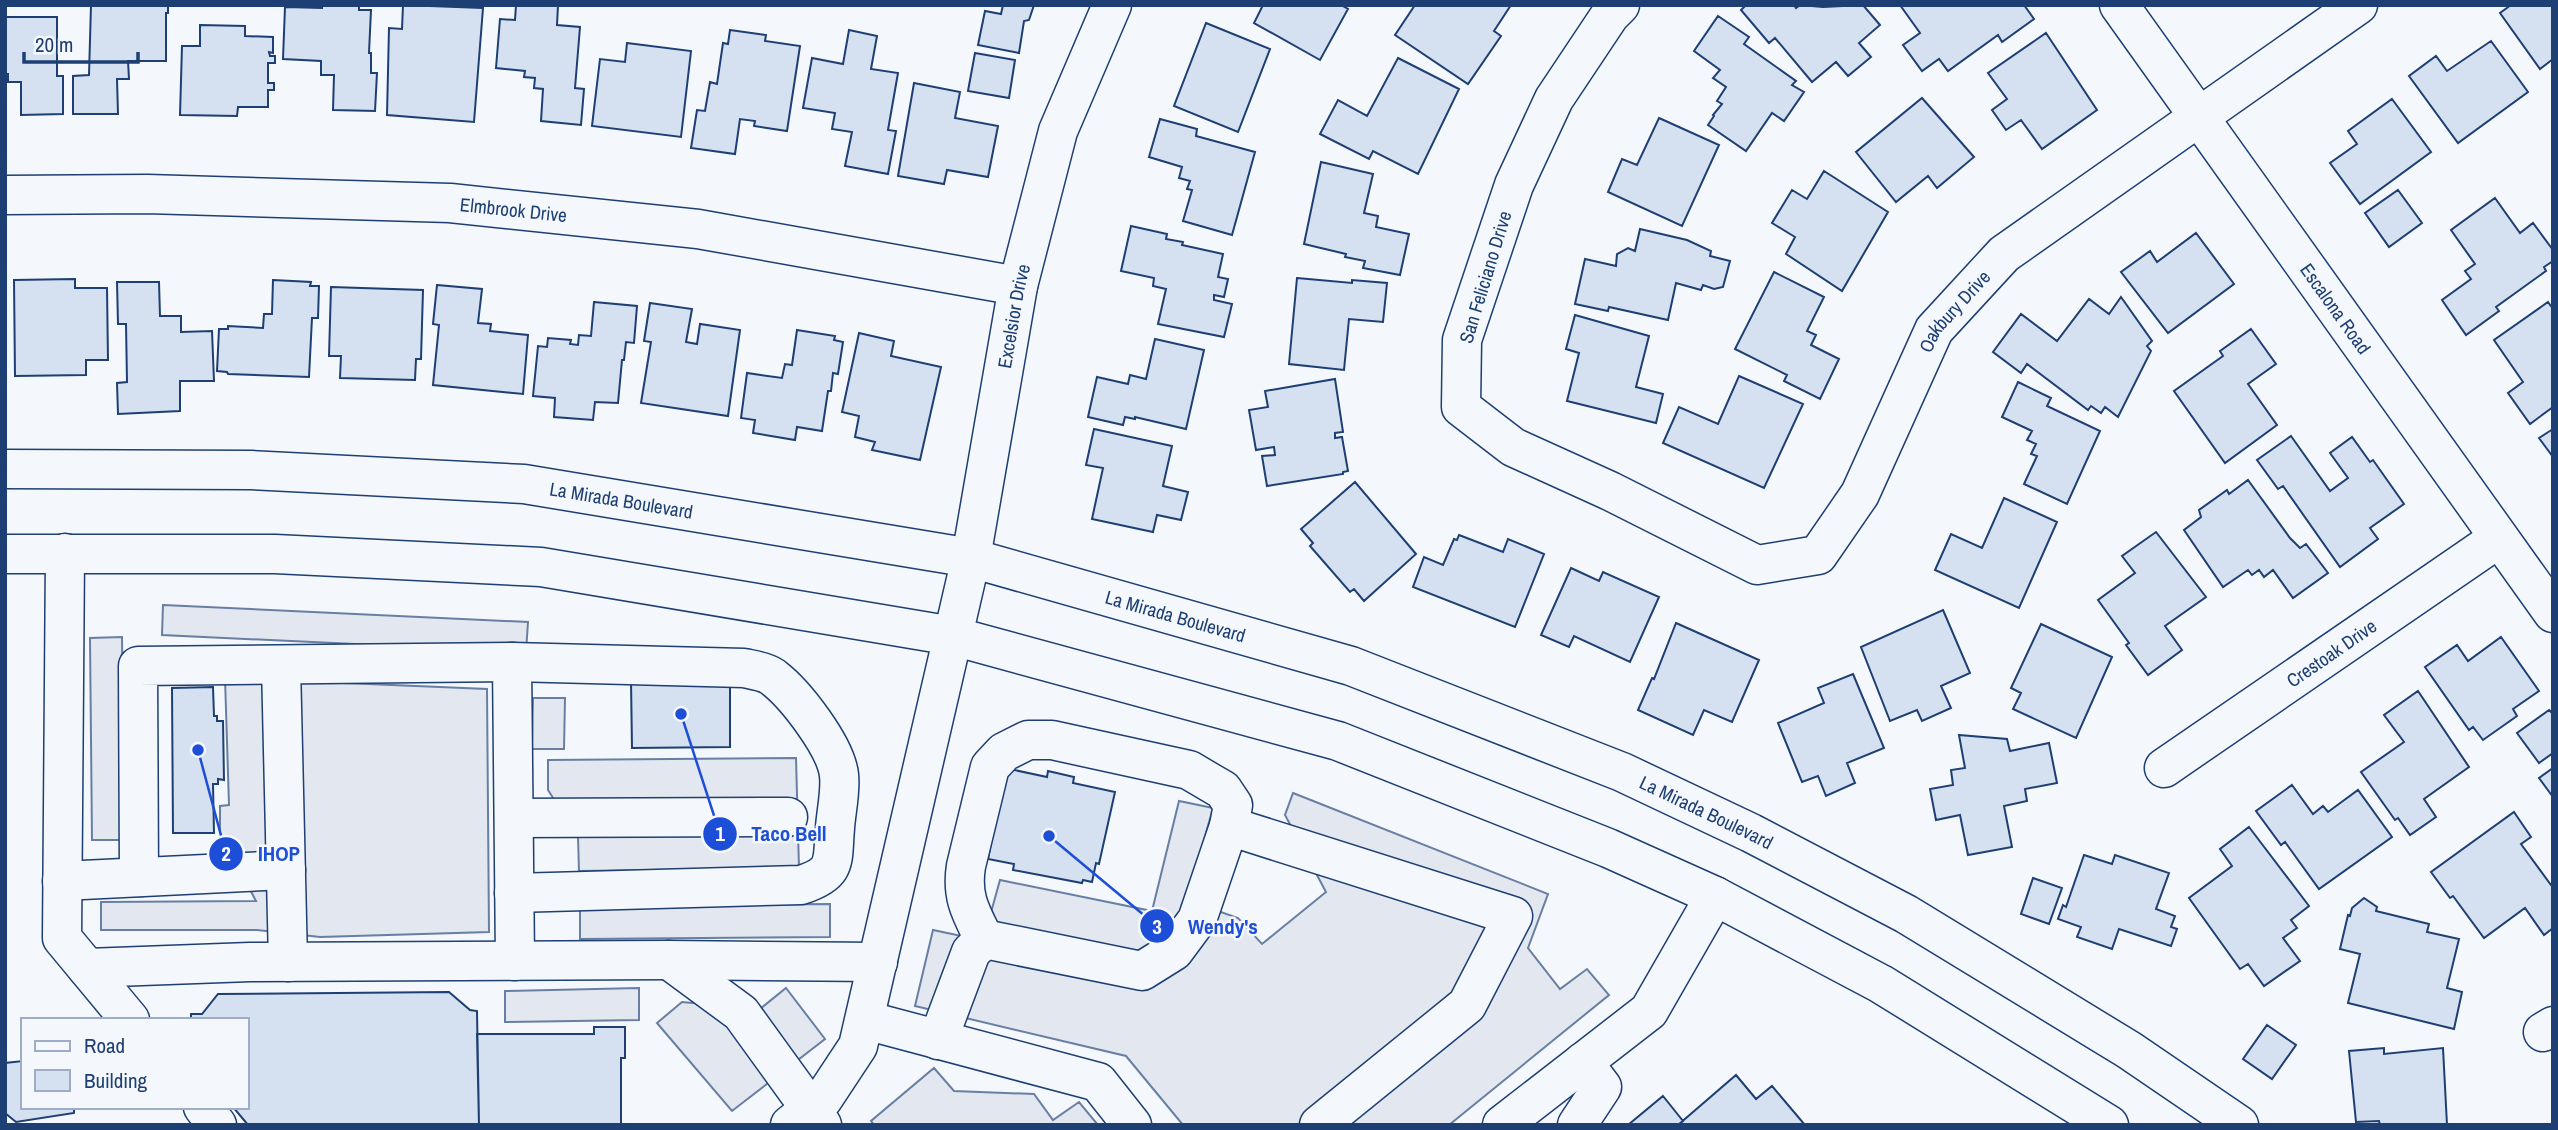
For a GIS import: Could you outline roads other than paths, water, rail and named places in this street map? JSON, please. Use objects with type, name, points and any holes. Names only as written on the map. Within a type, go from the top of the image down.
[{"type":"main road","name":"Excelsior Drive","points":[[807,1119],[858,1046],[971,558],[1018,286],[1058,131],[1112,5]]},
{"type":"main road","name":"San Feliciano Drive","points":[[1609,491],[1513,447],[1461,408],[1462,340],[1514,185],[1554,99],[1620,5]]},
{"type":"main road","name":"Escalona Road","points":[[2119,5],[2553,612]]},
{"type":"main road","name":"Oakbury Drive","points":[[1609,491],[1757,565],[1818,555],[1860,494],[1934,330],[2004,254],[2358,5]]},
{"type":"main road","name":"Elmbrook Drive","points":[[5,195],[147,194],[450,203],[698,229],[1018,286]]},
{"type":"main road","name":"La Mirada Boulevard","points":[[5,469],[251,470],[524,484],[971,558],[1351,666],[1622,772],[1751,833],[1906,914],[2129,1050],[2239,1125]]},
{"type":"main road","name":"Crestoak Drive","points":[[2164,768],[2499,538]]},
{"type":"main road","points":[[65,553],[62,938],[128,1018]]},
{"type":"main road","points":[[5,554],[275,554],[541,567],[953,636],[1338,741],[1595,843],[1715,896],[1881,984],[2109,1125]]},
{"type":"main road","points":[[139,877],[138,666],[512,662],[744,668],[772,676],[799,702],[820,733],[839,774],[832,866],[821,879],[801,886],[514,893]]},
{"type":"main road","points":[[512,662],[516,961]]},
{"type":"main road","points":[[281,665],[288,962]]},
{"type":"main road","points":[[1028,740],[1052,740],[1188,770],[1223,790],[1233,805],[1230,826],[1198,920],[1174,951],[1142,971],[985,939],[966,904],[964,880],[990,767],[1004,752],[1028,740]]},
{"type":"main road","points":[[514,818],[788,817]]},
{"type":"main road","points":[[1230,826],[1513,916],[1466,1005],[1319,1125]]},
{"type":"main road","points":[[62,881],[286,870]]},
{"type":"main road","points":[[1502,1125],[1649,1011],[1715,896]]},
{"type":"main road","points":[[938,1040],[971,952],[985,939]]},
{"type":"main road","points":[[669,960],[741,1013],[807,1119]]},
{"type":"main road","points":[[87,968],[288,962],[878,962]]},
{"type":"main road","points":[[865,1020],[1098,1082],[1132,1125]]},
{"type":"main road","points":[[1577,1125],[1602,1087],[1583,1062]]},
{"type":"main road","points":[[205,1109],[217,1125]]},
{"type":"place","name":"Taco Bell","points":[[681,714]]},
{"type":"place","name":"IHOP","points":[[198,750]]},
{"type":"place","name":"Wendy's","points":[[1049,836]]}]
